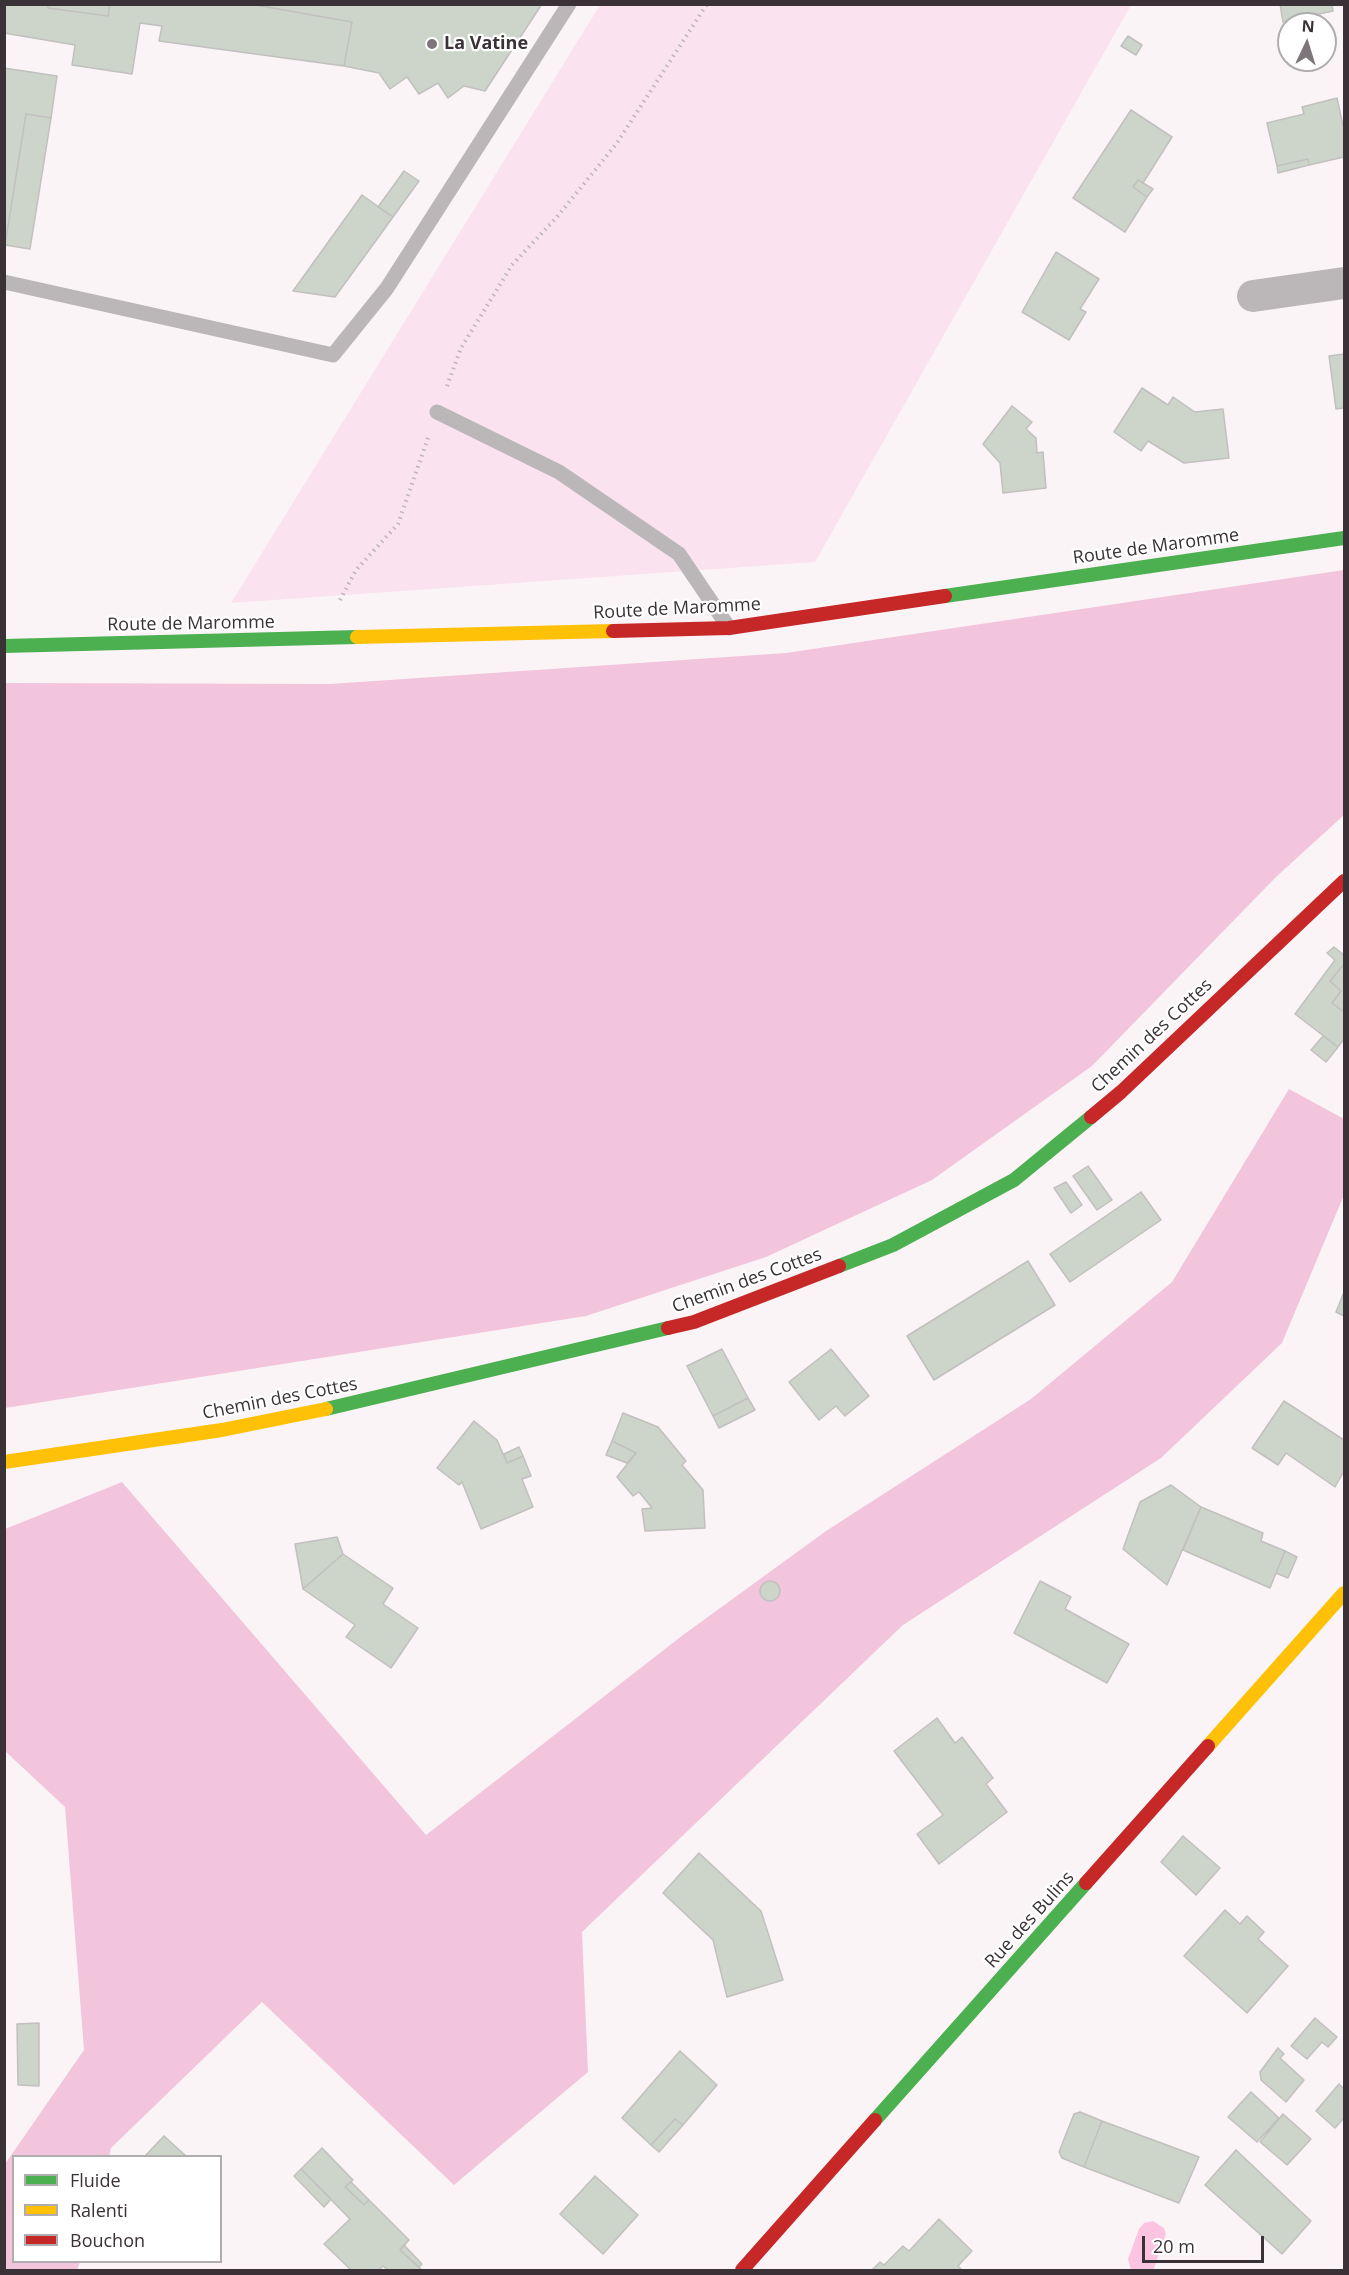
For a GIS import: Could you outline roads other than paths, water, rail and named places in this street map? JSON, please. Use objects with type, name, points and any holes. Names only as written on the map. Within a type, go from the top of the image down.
[{"type":"street","points":[[1253,296],[1344,283]]},
{"type":"street","name":"Route de Maromme","points":[[4,646],[729,628],[1344,537]]},
{"type":"street","name":"Chemin des Cottes","points":[[4,1462],[222,1430],[342,1406],[694,1322],[893,1245],[1014,1180],[1121,1092],[1344,881]]},
{"type":"street","name":"Rue des Bulins","points":[[742,2271],[1344,1593]]},
{"type":"lane","points":[[4,282],[333,355],[387,288],[569,4]]},
{"type":"lane","points":[[437,412],[559,472],[680,554],[729,628]]},
{"type":"place","name":"La Vatine","points":[[432,44]]}]
